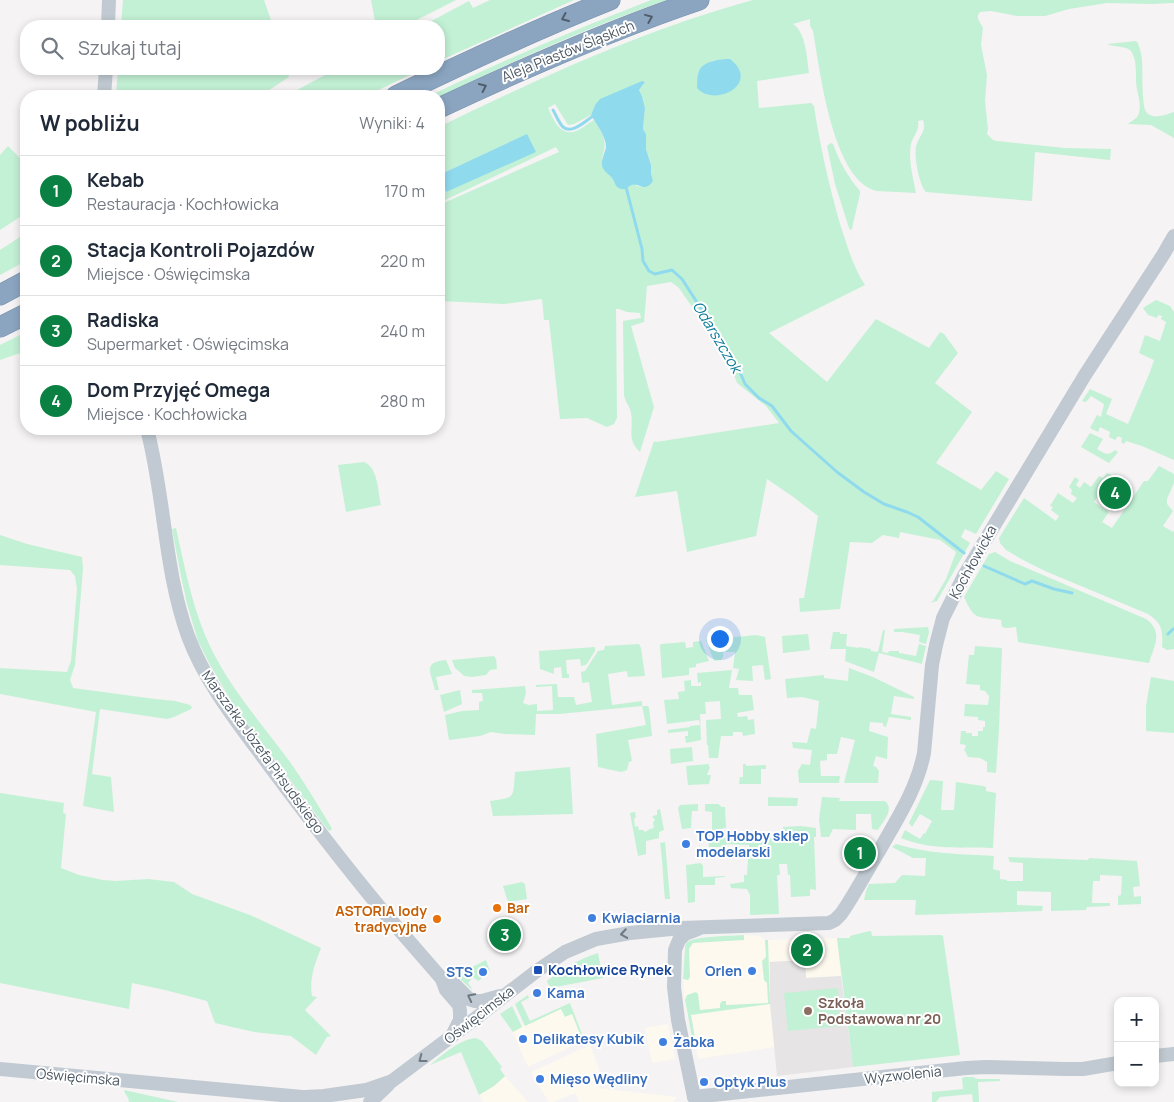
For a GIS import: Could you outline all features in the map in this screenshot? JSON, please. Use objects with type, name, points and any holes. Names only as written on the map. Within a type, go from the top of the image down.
[{"type":"highway","name":"Aleja Piastów Śląskich","points":[[445,72],[610,0]]},
{"type":"highway","name":"Aleja Piastów Śląskich","points":[[445,105],[516,71],[699,0]]},
{"type":"highway","name":"Aleja Piastów Śląskich","points":[[408,90],[439,75]]},
{"type":"highway","points":[[0,295],[20,285]]},
{"type":"highway","points":[[0,327],[20,317]]},
{"type":"street","points":[[108,20],[109,0]]},
{"type":"street","points":[[104,90],[106,75]]},
{"type":"street","name":"Kochłowicka","points":[[701,928],[829,923],[841,914],[904,806],[921,766],[924,753],[932,665],[943,618],[998,519],[1085,375],[1174,236]]},
{"type":"street","name":"Marszałka Józefa Piłsudskiego","points":[[148,435],[164,533],[188,637],[199,662],[226,706],[310,820],[382,910],[442,978],[454,984],[475,1001],[504,996]]},
{"type":"street","points":[[652,931],[701,928]]},
{"type":"street","points":[[692,1100],[674,987],[675,950],[679,940],[685,934],[701,928]]},
{"type":"street","points":[[652,931],[671,941],[675,950]]},
{"type":"street","name":"Oświęcimska","points":[[305,1097],[366,1090],[392,1081],[564,952],[608,936],[652,931]]},
{"type":"street","name":"Marszałka Józefa Piłsudskiego","points":[[442,978],[446,990],[459,1005],[460,1011],[460,1020],[451,1037]]},
{"type":"street","points":[[1159,1056],[1174,1054]]},
{"type":"street","name":"Wyzwolenia","points":[[692,1100],[966,1068],[1065,1070],[1114,1064]]},
{"type":"street","name":"Oświęcimska","points":[[0,1069],[305,1097],[331,1102]]},
{"type":"street","points":[[370,1102],[392,1081]]},
{"type":"shaded area","points":[[744,935],[760,936],[765,940],[837,938],[841,976],[806,978],[805,960],[770,962],[769,960],[770,1004],[775,1047],[698,1059],[691,1015],[687,1016],[684,994],[683,977],[686,944],[696,939]]},
{"type":"shaded area","name":"Szkoła Podstawowa nr 20","points":[[805,960],[806,978],[841,976],[853,1067],[777,1076],[770,1004],[770,962]]},
{"type":"shaded area","points":[[570,1003],[585,1040],[528,1067],[512,1031]]},
{"type":"shaded area","points":[[668,1024],[675,1059],[652,1063],[645,1028]]},
{"type":"shaded area","points":[[590,1045],[600,1072],[595,1073],[599,1088],[677,1097],[673,1102],[579,1102],[575,1093],[554,1102],[549,1102],[531,1072]]},
{"type":"shaded area","points":[[505,1076],[528,1102],[483,1102],[479,1095],[494,1086]]},
{"type":"green space","points":[[123,0],[264,0],[271,20],[121,20]]},
{"type":"green space","points":[[371,0],[456,0],[417,20],[375,20]]},
{"type":"green space","points":[[490,0],[574,0],[445,58],[445,20],[433,20],[469,1],[473,8]]},
{"type":"green space","points":[[651,0],[667,0],[551,45],[445,94],[445,90],[442,90],[484,70]]},
{"type":"green space","points":[[753,0],[1174,0],[1174,3],[1107,3],[1069,9],[1045,16],[1017,16],[991,11],[980,12],[978,19],[983,28],[981,45],[987,75],[985,101],[987,134],[997,141],[1065,148],[1111,149],[1110,160],[1035,152],[1032,201],[926,192],[919,177],[916,157],[916,146],[924,127],[923,120],[918,121],[918,127],[910,150],[916,193],[877,191],[862,183],[849,167],[831,122],[824,96],[810,19],[793,24],[801,33],[803,39],[809,73],[757,81],[759,108],[811,103],[814,106],[825,165],[840,224],[854,263],[865,285],[769,333],[827,382],[876,319],[929,348],[940,332],[944,334],[958,353],[935,383],[972,412],[936,463],[981,490],[996,471],[1009,479],[976,534],[965,529],[961,537],[970,543],[937,601],[930,603],[946,579],[956,552],[940,540],[900,532],[899,538],[883,535],[872,543],[850,542],[840,609],[800,612],[799,598],[804,598],[818,516],[767,479],[756,536],[687,552],[677,491],[635,497],[654,441],[779,423],[766,406],[737,383],[728,359],[679,288],[671,282],[647,286],[644,322],[631,326],[654,407],[640,452],[633,443],[631,413],[624,395],[623,321],[641,318],[640,313],[616,309],[617,418],[614,424],[607,427],[587,418],[560,419],[549,320],[544,320],[542,299],[504,304],[445,301],[445,202],[559,152],[556,147],[445,200],[445,190],[446,192],[527,135],[445,172],[445,124],[593,56],[672,26]],"holes":[[[714,60],[725,93],[708,95],[700,79],[700,71]],[[645,82],[639,90],[645,108],[643,129],[646,134],[646,149],[651,165],[651,174],[641,187],[615,184],[602,158],[605,147],[604,138],[594,120],[576,131],[566,131],[558,126],[548,108],[555,104],[568,125],[574,124],[591,115],[595,105]]]},
{"type":"green space","points":[[1136,41],[1142,57],[1145,109],[1147,113],[1153,116],[1174,112],[1174,138],[1151,125],[1128,124],[1135,119],[1140,109],[1135,61],[1130,50],[1107,44]]},
{"type":"green space","points":[[118,75],[288,75],[289,77],[269,90],[116,90]]},
{"type":"green space","points":[[325,75],[410,75],[378,90],[297,90]]},
{"type":"green space","points":[[831,143],[841,163],[860,191],[851,230],[835,184],[827,146]]},
{"type":"green space","points":[[8,146],[20,158],[20,217],[0,230],[0,155]]},
{"type":"green space","points":[[20,237],[20,264],[0,275],[0,250]]},
{"type":"green space","points":[[1156,300],[1170,306],[1174,312],[1174,460],[1142,446],[1126,441],[1124,444],[1121,442],[1122,438],[1118,436],[1115,440],[1109,437],[1110,432],[1100,427],[1098,432],[1090,428],[1097,415],[1101,417],[1104,404],[1091,396],[1086,402],[1082,401],[1090,389],[1112,399],[1106,414],[1128,424],[1154,360],[1139,353],[1145,335],[1160,341],[1166,322],[1161,319],[1162,316],[1158,315],[1157,318],[1148,315],[1143,308]]},
{"type":"green space","points":[[20,335],[20,353],[0,360],[0,345]]},
{"type":"green space","points":[[1090,433],[1103,439],[1097,449],[1106,454],[1115,450],[1118,452],[1109,463],[1081,447]]},
{"type":"green space","points":[[364,462],[369,465],[375,474],[381,505],[346,512],[338,465]]},
{"type":"green space","points":[[1159,466],[1174,474],[1174,483],[1167,499],[1167,504],[1173,511],[1163,526],[1173,532],[1174,530],[1174,649],[1167,650],[1162,647],[1161,627],[1148,614],[1023,560],[1006,550],[1000,543],[999,538],[1024,498],[1056,521],[1059,516],[1051,510],[1053,507],[1050,506],[1058,493],[1073,503],[1077,498],[1071,494],[1072,490],[1069,487],[1075,477],[1079,480],[1076,485],[1080,488],[1084,482],[1091,487],[1099,476],[1103,478],[1107,473],[1112,475],[1094,502],[1109,512],[1102,522],[1112,528],[1144,481],[1148,481]]},
{"type":"green space","points":[[176,528],[188,582],[205,635],[213,653],[233,685],[301,778],[331,827],[330,831],[234,706],[209,663],[198,641],[187,604],[172,529]]},
{"type":"green space","points":[[0,535],[27,544],[82,557],[83,569],[75,665],[70,680],[73,688],[175,701],[192,707],[167,719],[100,709],[92,774],[111,777],[114,812],[83,806],[96,712],[0,694],[0,668],[67,672],[71,661],[77,589],[75,576],[70,570],[0,565]]},
{"type":"green space","points":[[995,552],[1010,561],[1146,619],[1152,624],[1156,634],[1155,645],[1149,663],[1018,642],[1016,627],[1002,627],[1001,620],[974,614],[964,597],[989,554]]},
{"type":"green space","points":[[928,627],[929,632],[926,644],[919,642],[920,635],[894,632],[894,629]]},
{"type":"green space","points":[[883,630],[885,630],[882,652],[899,651],[899,653],[916,656],[919,644],[926,646],[922,664],[879,653],[874,672],[845,661],[846,649],[830,649],[833,632],[840,632],[840,634],[847,634],[846,646],[871,649],[871,651],[878,652]]},
{"type":"green space","points":[[808,634],[810,650],[783,653],[782,636]]},
{"type":"green space","points":[[756,635],[765,637],[771,679],[765,680],[763,665],[752,666],[753,681],[736,680],[739,669],[733,668],[735,652],[726,652],[726,638]]},
{"type":"green space","points":[[724,638],[723,657],[721,660],[714,661],[706,640]]},
{"type":"green space","points":[[701,641],[709,661],[689,668],[689,675],[662,678],[660,645],[685,642],[686,648],[693,647],[693,642]]},
{"type":"green space","points":[[639,644],[645,676],[628,677],[627,671],[608,674],[612,705],[642,701],[642,706],[559,714],[536,714],[535,735],[491,732],[480,736],[449,740],[445,715],[479,710],[479,702],[483,701],[482,693],[472,693],[472,690],[525,686],[526,693],[523,703],[529,705],[537,704],[537,711],[553,710],[552,686],[536,687],[536,685],[557,684],[558,697],[574,697],[576,705],[592,702],[589,682],[582,683],[581,672],[585,671],[598,651],[604,650],[605,646]]},
{"type":"green space","points":[[975,646],[1002,648],[996,773],[987,772],[987,762],[980,758],[968,757],[964,749],[966,745],[960,744],[961,731],[972,733],[972,736],[978,736],[978,731],[983,731],[983,727],[985,727],[985,721],[978,720],[978,717],[964,716],[965,704],[988,705],[989,696],[985,691],[980,690],[980,685],[966,684],[969,655],[974,655]]},
{"type":"green space","points":[[595,647],[595,651],[586,665],[581,666],[580,659],[566,660],[569,678],[562,678],[561,667],[554,668],[554,674],[540,669],[539,651]]},
{"type":"green space","points":[[494,656],[497,669],[490,670],[486,675],[472,677],[464,676],[455,668],[452,660]]},
{"type":"green space","points":[[446,660],[452,674],[436,677],[439,690],[435,690],[430,673],[431,666],[438,661]]},
{"type":"green space","points":[[849,668],[873,677],[914,697],[914,699],[894,696],[891,714],[911,717],[911,720],[889,717],[886,727],[883,726],[883,723],[870,722],[869,731],[888,737],[887,759],[876,756],[873,766],[879,771],[878,783],[844,783],[855,740],[841,737],[837,754],[827,754],[827,760],[820,761],[821,776],[840,776],[839,783],[799,783],[798,771],[802,764],[810,765],[812,750],[793,748],[792,742],[807,743],[811,728],[816,729],[819,701],[802,697],[787,698],[785,679],[824,675],[824,678],[848,681]]},
{"type":"green space","points":[[732,670],[729,688],[738,688],[739,695],[752,695],[754,710],[737,713],[738,717],[747,716],[748,720],[754,719],[755,734],[743,736],[742,732],[733,732],[733,736],[721,736],[718,758],[709,758],[706,720],[721,719],[720,701],[705,702],[706,714],[700,714],[701,740],[686,743],[685,736],[688,736],[688,731],[668,733],[668,730],[700,725],[699,720],[667,724],[664,700],[679,699],[678,692],[685,691],[684,681],[691,680],[691,686],[701,686],[701,682],[698,683],[697,673]]},
{"type":"green space","points":[[1151,677],[1174,681],[1174,733],[1146,731],[1146,706]]},
{"type":"green space","points":[[460,690],[462,704],[444,712],[440,695]]},
{"type":"green space","points":[[642,706],[648,706],[649,708],[652,736],[628,740],[632,761],[629,762],[627,770],[621,772],[598,767],[596,734],[646,725]]},
{"type":"green space","points":[[692,747],[693,761],[671,764],[670,749]]},
{"type":"green space","points":[[709,764],[710,767],[707,775],[711,775],[709,784],[688,785],[686,766]]},
{"type":"green space","points":[[743,764],[746,764],[746,766],[766,765],[766,769],[761,769],[761,784],[739,784],[740,777],[743,777]]},
{"type":"green space","points":[[570,767],[573,814],[493,816],[490,801],[505,799],[512,795],[515,772]]},
{"type":"green space","points":[[930,780],[943,781],[941,810],[954,810],[956,782],[983,786],[986,787],[986,791],[996,793],[993,848],[935,846],[901,838],[905,830],[920,839],[932,821],[920,814],[912,827],[909,823]]},
{"type":"green space","points":[[0,793],[64,803],[63,813],[66,814],[61,868],[79,875],[103,880],[148,879],[174,882],[192,894],[250,915],[321,948],[311,983],[312,996],[317,997],[305,1010],[331,1036],[327,1037],[316,1055],[291,1036],[254,1032],[215,1023],[207,1001],[165,990],[132,983],[129,1009],[0,983]]},
{"type":"green space","points":[[768,797],[798,798],[797,806],[768,806]]},
{"type":"green space","points":[[822,797],[840,798],[839,801],[885,801],[889,808],[878,830],[872,829],[871,814],[856,814],[856,830],[833,829],[829,837],[821,837],[819,819]]},
{"type":"green space","points":[[698,804],[698,811],[692,811],[691,828],[682,829],[678,808],[680,805]]},
{"type":"green space","points":[[705,804],[718,804],[725,807],[726,828],[712,830],[712,812],[705,811]]},
{"type":"green space","points":[[660,809],[664,830],[659,832],[659,838],[646,841],[646,854],[638,856],[630,813],[635,812],[635,827],[638,826],[639,830],[645,832],[654,828],[653,822],[655,820],[652,816],[657,815],[657,810]]},
{"type":"green space","points":[[801,826],[816,828],[816,837],[814,837],[816,890],[810,889],[810,896],[791,897],[790,875],[788,875],[787,864],[779,864],[780,875],[777,875],[779,914],[750,915],[750,895],[747,889],[731,888],[730,884],[744,882],[744,875],[747,875],[749,845],[727,844],[724,847],[709,847],[708,838],[783,838],[783,827]]},
{"type":"green space","points":[[665,842],[670,899],[665,899],[660,843]]},
{"type":"green space","points":[[896,844],[932,852],[994,856],[993,869],[1000,871],[1000,879],[1007,881],[1023,881],[1023,863],[1010,862],[1008,857],[1088,860],[1089,858],[1137,861],[1140,886],[1133,887],[1134,897],[1141,896],[1141,904],[1118,905],[1118,896],[1121,895],[1122,876],[1100,875],[1100,881],[1093,881],[1092,903],[1110,903],[1110,906],[1087,907],[1086,910],[1051,911],[1051,892],[1017,891],[1017,905],[1043,906],[1042,911],[915,915],[916,900],[864,900],[869,884],[895,883],[902,875],[925,876],[926,858],[913,858],[892,847]]},
{"type":"green space","points":[[701,863],[703,866],[703,877],[725,877],[715,878],[715,885],[695,885],[695,902],[688,903],[686,865]]},
{"type":"green space","points":[[522,882],[525,884],[527,899],[508,902],[503,886]]},
{"type":"green space","points":[[871,931],[872,936],[943,936],[960,1055],[853,1067],[837,938],[850,938],[850,936]]},
{"type":"green space","points":[[744,935],[744,940],[693,943],[689,949],[690,977],[688,980],[683,979],[685,946],[688,942],[706,937]]},
{"type":"green space","points":[[765,940],[768,940],[770,1004],[691,1015],[696,1043],[693,1042],[685,1000],[687,995],[696,992],[698,994],[700,1010],[720,1008],[722,1001],[726,1001],[726,1005],[768,1003],[767,983],[764,980],[762,961],[766,957]]},
{"type":"green space","points":[[598,953],[603,978],[550,988],[547,981],[565,968]]},
{"type":"green space","points":[[486,960],[490,971],[487,968],[478,971],[482,978],[478,981],[473,977],[468,983],[472,990],[456,975]]},
{"type":"green space","points":[[838,988],[841,1026],[788,1031],[784,993]]},
{"type":"green space","points":[[528,995],[529,998],[521,1002],[530,1021],[570,1003],[584,1039],[582,1039],[572,1014],[565,1017],[561,1009],[525,1026],[515,1004]]},
{"type":"green space","points":[[512,1006],[522,1027],[513,1032],[500,1014]]},
{"type":"green space","points":[[476,1038],[482,1041],[502,1067],[500,1069],[505,1076],[494,1086],[479,1095],[461,1052],[430,1065],[457,1045]]},
{"type":"green space","points":[[962,1078],[1000,1079],[1000,1081],[978,1082],[979,1102],[973,1102],[972,1094],[940,1097],[936,1102],[932,1102],[932,1092],[963,1089]]},
{"type":"green space","points":[[124,1090],[178,1102],[129,1102]]},
{"type":"water","points":[[730,59],[738,68],[741,77],[738,84],[732,90],[714,95],[705,94],[697,88],[698,73],[704,65],[717,60]]},
{"type":"water","points":[[642,81],[645,82],[639,90],[645,108],[643,129],[646,134],[646,149],[653,181],[645,187],[632,185],[622,189],[617,186],[602,166],[606,143],[603,134],[591,115],[600,99]]},
{"type":"water","points":[[527,134],[536,152],[446,192],[445,172]]},
{"type":"waterway","name":"Odarszczok","points":[[553,110],[563,127],[567,129],[580,126],[595,115]]},
{"type":"waterway","name":"Odarszczok","points":[[626,187],[642,249],[643,261],[649,271],[655,274],[672,270],[682,279],[729,352],[745,384],[759,398],[772,406],[791,431],[837,472],[884,504],[918,517],[964,553]]},
{"type":"waterway","name":"Odarszczok","points":[[984,566],[1025,584],[1032,581],[1072,593]]},
{"type":"waterway","name":"Odarszczok","points":[[1168,634],[1174,629]]},
{"type":"place","name":"Dom Przyjęć Omega","points":[[1115,493]]},
{"type":"place","name":"TOP Hobby sklep modelarski","points":[[686,844]]},
{"type":"place","name":"Kebab","points":[[860,853]]},
{"type":"place","name":"Bar","points":[[497,908]]},
{"type":"place","name":"Kwiaciarnia","points":[[592,918]]},
{"type":"place","name":"ASTORIA lody tradycyjne","points":[[437,919]]},
{"type":"place","name":"Radiska","points":[[505,935]]},
{"type":"place","name":"Stacja Kontroli Pojazdów","points":[[807,950]]},
{"type":"place","name":"Kochłowice Rynek","points":[[538,970]]},
{"type":"place","name":"Orlen","points":[[752,971]]},
{"type":"place","name":"STS","points":[[483,972]]},
{"type":"place","name":"Kama","points":[[537,993]]},
{"type":"place","name":"Szkoła Podstawowa nr 20","points":[[808,1011]]},
{"type":"place","name":"Delikatesy Kubik","points":[[523,1039]]},
{"type":"place","name":"Żabka","points":[[663,1042]]},
{"type":"place","name":"Mięso Wędliny","points":[[540,1079]]},
{"type":"place","name":"Optyk Plus","points":[[704,1082]]}]
